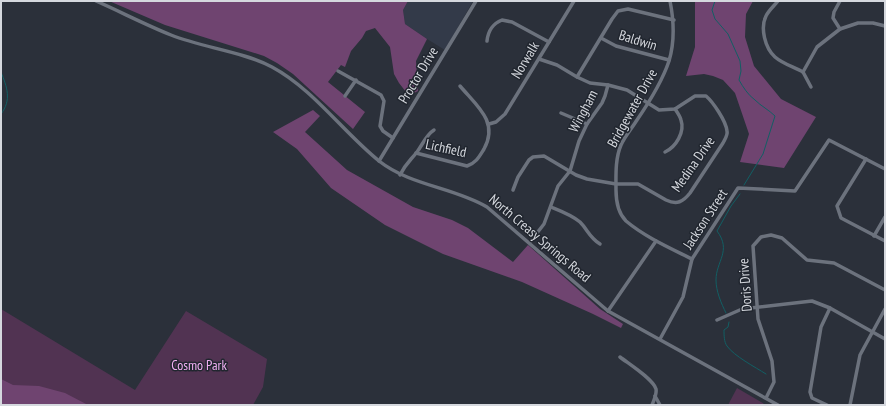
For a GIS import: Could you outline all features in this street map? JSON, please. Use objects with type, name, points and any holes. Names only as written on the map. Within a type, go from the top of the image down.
[{"type":"street","name":"North Creasy Springs Road","points":[[96,1],[171,35],[257,60],[283,74],[300,87],[379,161],[400,175],[414,181],[478,201],[496,213],[608,311],[778,405]]},
{"type":"street","name":"Proctor Drive","points":[[379,161],[476,1]]},
{"type":"street","points":[[568,1],[573,2]]},
{"type":"street","name":"Bridgewater Drive","points":[[670,1],[674,20],[673,41],[669,60],[660,82],[621,145],[617,158],[616,201],[619,211],[626,220],[656,241],[692,259]]},
{"type":"street","points":[[778,1],[764,21],[763,27],[767,46],[770,52],[782,62],[804,72],[811,87]]},
{"type":"street","points":[[840,1],[834,12],[833,18],[840,29]]},
{"type":"street","name":"Norwalk","points":[[489,124],[496,122],[504,114],[573,2]]},
{"type":"street","points":[[577,77],[615,14],[622,9],[628,9],[674,20]]},
{"type":"street","points":[[487,41],[488,34],[493,25],[502,20],[512,22],[549,42]]},
{"type":"street","points":[[804,72],[817,46],[840,29],[858,23],[873,23],[885,26]]},
{"type":"street","name":"Baldwin","points":[[600,38],[616,46],[669,60]]},
{"type":"street","points":[[539,58],[557,65],[590,83],[608,84],[627,90],[659,110],[675,109],[681,121],[682,132],[678,140],[665,152]]},
{"type":"street","points":[[338,72],[378,92],[383,97],[384,101],[380,126],[383,131],[393,138]]},
{"type":"street","points":[[345,96],[356,80]]},
{"type":"street","name":"Wingham","points":[[570,171],[579,141],[587,124],[602,103],[608,84]]},
{"type":"street","points":[[460,86],[484,114],[489,124]]},
{"type":"street","name":"Medina Drive","points":[[616,184],[638,184],[666,200],[675,203],[686,198],[728,131],[714,104],[706,96],[695,96],[675,109]]},
{"type":"street","points":[[561,113],[587,124]]},
{"type":"street","name":"Lichfield","points":[[416,153],[467,166],[473,164],[478,160],[486,145],[490,134],[489,124]]},
{"type":"street","points":[[400,175],[405,164],[416,153],[430,132],[434,130]]},
{"type":"street","name":"Jackson Street","points":[[660,339],[682,297],[692,259],[738,188],[795,191],[830,140],[885,169]]},
{"type":"street","points":[[513,190],[518,177],[529,160],[533,157],[544,156],[587,179],[616,184]]},
{"type":"street","points":[[866,159],[837,206],[842,218],[885,241]]},
{"type":"street","points":[[530,242],[544,224],[558,186],[570,171]]},
{"type":"street","points":[[551,207],[574,217],[581,223],[592,239],[600,244]]},
{"type":"street","points":[[874,236],[885,216]]},
{"type":"street","name":"Doris Drive","points":[[766,398],[774,382],[772,361],[758,319],[753,246],[761,237],[771,235],[782,238],[807,260],[834,263],[885,290]]},
{"type":"street","points":[[608,311],[656,241]]},
{"type":"street","points":[[717,320],[742,309],[812,301],[830,308],[885,339]]},
{"type":"street","points":[[827,405],[812,398],[810,392],[821,327],[830,308]]},
{"type":"street","points":[[850,405],[860,354],[885,309]]},
{"type":"street","points":[[620,357],[648,379],[654,386],[656,391],[652,405]]},
{"type":"street","points":[[655,396],[660,405]]},
{"type":"shaded area","points":[[109,1],[408,1],[403,10],[405,24],[427,39],[416,61],[418,91],[414,93],[406,92],[394,74],[390,47],[375,28],[366,31],[351,51],[345,67],[341,65],[328,82],[365,112],[353,129],[293,74],[264,56],[165,25]]},
{"type":"shaded area","points":[[408,1],[473,1],[445,50],[405,24],[403,10]]},
{"type":"shaded area","points":[[695,1],[753,1],[746,14],[745,37],[754,66],[781,99],[816,117],[784,168],[740,162],[749,134],[735,93],[723,80],[713,76],[704,74],[686,76],[695,47]]},
{"type":"shaded area","points":[[313,110],[320,116],[305,132],[347,170],[413,207],[452,220],[468,228],[513,262],[528,245],[600,309],[623,324],[621,328],[522,282],[443,254],[385,225],[331,188],[297,149],[273,132]]},
{"type":"shaded area","points":[[1,379],[13,385],[39,386],[65,393],[88,405],[1,405]]},
{"type":"green space","name":"Cosmo Park","points":[[1,309],[135,390],[186,311],[267,359],[263,387],[253,405],[1,405]]},
{"type":"green space","points":[[737,388],[766,405],[728,405]]},
{"type":"waterway","points":[[715,1],[712,10],[715,19],[728,34],[740,61],[741,71],[739,80],[750,96],[775,116],[763,154],[744,185]]},
{"type":"waterway","points":[[1,72],[7,88],[6,104],[1,114]]},
{"type":"waterway","points":[[726,313],[719,297],[716,284],[718,267],[723,250],[723,244],[717,231],[731,206],[740,194]]},
{"type":"waterway","points":[[729,322],[728,327],[724,330],[727,346],[730,350],[766,374]]}]
